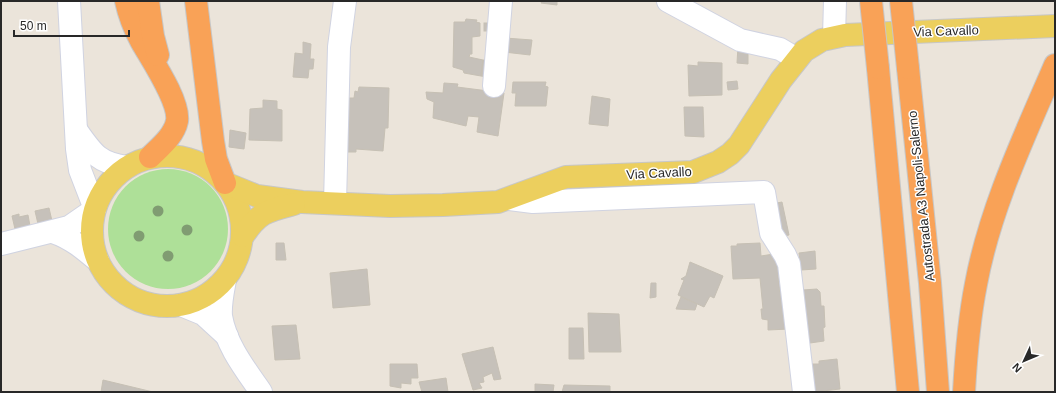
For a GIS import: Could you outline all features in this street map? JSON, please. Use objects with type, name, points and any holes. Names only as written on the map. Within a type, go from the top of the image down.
[{"type":"highway","points":[[126,1],[140,40],[165,81],[173,99],[177,120],[169,138],[150,157]]},
{"type":"highway","points":[[148,1],[153,36],[165,81]]},
{"type":"highway","points":[[196,1],[213,141],[216,158],[225,183]]},
{"type":"highway","points":[[871,1],[908,392]]},
{"type":"highway","name":"Autostrada A3 Napoli-Salerno","points":[[901,1],[930,283],[938,392]]},
{"type":"highway","points":[[964,392],[969,327],[985,243],[1017,152],[1055,65]]},
{"type":"main road","name":"Via Cavallo","points":[[302,202],[390,206],[489,203],[508,199],[566,177],[678,173],[707,168],[730,154],[739,145],[780,80],[797,59],[814,44],[845,35],[1055,26]]},
{"type":"main road","points":[[172,156],[189,159],[207,167],[225,183],[237,203],[242,219],[242,236],[240,251],[236,263],[225,280],[214,291],[198,300],[181,305],[165,306],[147,304],[133,298],[121,290],[106,275],[98,261],[93,245],[92,226],[95,208],[102,193],[113,178],[127,167],[150,157],[172,156]]},
{"type":"main road","points":[[225,183],[257,196],[302,202]]},
{"type":"main road","points":[[242,236],[253,220],[267,211],[302,202]]},
{"type":"street","points":[[1,244],[69,227],[95,208],[80,170],[69,1]]},
{"type":"street","points":[[335,203],[338,47],[344,1]]},
{"type":"street","points":[[494,86],[501,1]]},
{"type":"street","points":[[668,1],[740,40],[780,49],[797,59]]},
{"type":"street","points":[[834,37],[835,1]]},
{"type":"street","points":[[77,131],[94,154],[109,164],[127,167]]},
{"type":"street","points":[[508,199],[533,202],[764,192],[771,233],[789,264],[804,392]]},
{"type":"street","points":[[53,232],[66,236],[98,261]]},
{"type":"street","points":[[225,280],[221,316],[227,336],[240,362],[261,392]]},
{"type":"street","points":[[181,305],[203,314],[227,336]]},
{"type":"green space","points":[[168,169],[191,173],[211,186],[224,206],[228,229],[224,252],[211,272],[191,285],[168,289],[145,285],[125,272],[112,252],[108,229],[112,206],[125,186],[145,173]]},
{"type":"building","points":[[542,1],[557,1],[557,5],[541,3]]},
{"type":"building","points":[[466,19],[477,20],[476,22],[480,23],[480,36],[472,37],[472,54],[470,54],[469,57],[483,60],[481,76],[464,73],[463,70],[453,67],[454,22],[465,22]]},
{"type":"building","points":[[484,23],[492,23],[492,31],[484,31]]},
{"type":"building","points":[[505,38],[532,40],[530,55],[504,52]]},
{"type":"building","points":[[303,42],[311,44],[310,59],[314,59],[313,69],[309,69],[308,78],[293,77],[295,53],[303,54]]},
{"type":"building","points":[[738,46],[748,48],[748,64],[737,63]]},
{"type":"building","points":[[483,60],[494,61],[492,78],[481,76]]},
{"type":"building","points":[[698,62],[722,63],[722,95],[689,96],[688,65],[698,66]]},
{"type":"building","points":[[737,81],[738,89],[728,90],[727,82]]},
{"type":"building","points":[[513,82],[546,82],[545,86],[548,87],[546,106],[515,106],[516,93],[512,93]]},
{"type":"building","points":[[444,83],[458,84],[457,87],[504,93],[498,136],[477,132],[479,117],[468,116],[466,126],[433,118],[434,102],[427,99],[426,92],[443,93]]},
{"type":"building","points":[[359,87],[389,88],[388,128],[385,128],[383,151],[356,149],[356,152],[345,152],[347,98],[354,98],[355,91],[358,92]]},
{"type":"building","points":[[592,96],[610,99],[608,126],[589,124]]},
{"type":"building","points":[[263,100],[277,101],[277,109],[282,110],[282,141],[249,140],[250,109],[263,108]]},
{"type":"building","points":[[684,107],[703,107],[704,137],[685,136]]},
{"type":"building","points":[[230,130],[246,133],[244,149],[229,147]]},
{"type":"building","points":[[782,202],[789,235],[778,237],[772,204]]},
{"type":"building","points":[[49,208],[52,221],[38,224],[35,211]]},
{"type":"building","points":[[19,214],[19,217],[28,215],[30,226],[15,229],[12,216]]},
{"type":"building","points":[[276,243],[284,243],[286,260],[276,260]]},
{"type":"building","points":[[760,243],[761,256],[780,253],[783,275],[778,275],[780,292],[786,291],[789,329],[768,330],[768,320],[762,319],[761,309],[763,309],[760,278],[733,279],[731,246],[737,246],[737,244]]},
{"type":"building","points":[[815,251],[816,269],[801,270],[799,253]]},
{"type":"building","points":[[690,262],[723,276],[714,298],[710,296],[704,307],[678,295],[684,280],[681,279],[686,276]]},
{"type":"building","points":[[367,269],[370,305],[333,308],[330,273]]},
{"type":"building","points":[[651,283],[656,283],[656,297],[650,298]]},
{"type":"building","points":[[817,289],[820,292],[821,306],[824,306],[824,341],[810,343],[808,329],[806,329],[803,290]]},
{"type":"building","points":[[681,297],[697,304],[695,310],[676,309]]},
{"type":"building","points":[[588,313],[619,314],[621,352],[589,352]]},
{"type":"building","points":[[296,325],[300,359],[275,360],[272,326]]},
{"type":"building","points":[[569,328],[583,328],[584,359],[569,359]]},
{"type":"building","points":[[493,347],[501,379],[494,380],[492,373],[483,377],[484,382],[479,383],[482,388],[473,390],[462,354]]},
{"type":"building","points":[[837,359],[840,389],[814,392],[812,364],[819,364],[819,361]]},
{"type":"building","points":[[390,364],[417,364],[418,378],[411,378],[411,384],[401,383],[401,388],[390,386]]},
{"type":"building","points":[[446,378],[448,392],[422,392],[419,382]]},
{"type":"building","points":[[103,380],[153,392],[101,392]]},
{"type":"building","points":[[535,384],[554,385],[553,392],[535,392]]},
{"type":"building","points":[[564,385],[610,386],[610,392],[562,392]]}]
